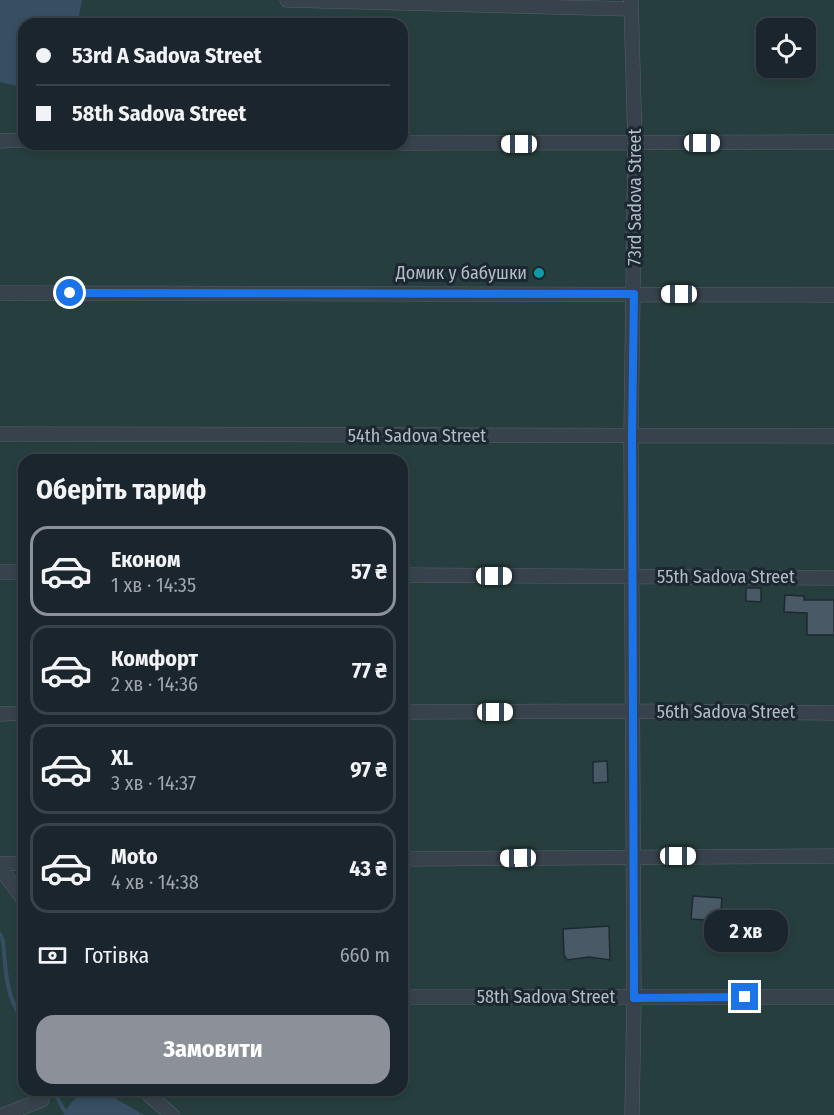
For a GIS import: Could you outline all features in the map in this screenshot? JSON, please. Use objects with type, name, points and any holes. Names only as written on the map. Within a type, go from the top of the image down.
[{"type":"street","points":[[286,0],[631,4]]},
{"type":"street","name":"73rd Sadova Street","points":[[631,4],[635,144],[632,436],[634,711],[632,1115]]},
{"type":"street","points":[[0,141],[18,140]]},
{"type":"street","points":[[408,143],[834,142]]},
{"type":"street","points":[[0,293],[834,295]]},
{"type":"street","name":"54th Sadova Street","points":[[0,434],[834,436]]},
{"type":"street","points":[[0,572],[18,572]]},
{"type":"street","name":"55th Sadova Street","points":[[408,575],[834,578]]},
{"type":"street","name":"56th Sadova Street","points":[[408,712],[834,713]]},
{"type":"street","points":[[0,714],[18,714]]},
{"type":"street","points":[[408,859],[834,856]]},
{"type":"street","points":[[18,864],[0,866],[18,892]]},
{"type":"street","name":"58th Sadova Street","points":[[408,997],[834,997]]},
{"type":"street","points":[[150,1096],[172,1115]]},
{"type":"street","points":[[3,1115],[42,1100]]},
{"type":"green space","points":[[0,0],[834,0],[834,1115],[0,1115]]},
{"type":"water","points":[[0,0],[82,0],[78,18],[18,18],[18,86],[0,82]]},
{"type":"water","points":[[79,1096],[111,1096],[144,1115],[64,1115]]},
{"type":"building","points":[[746,588],[761,588],[761,602],[746,601]]},
{"type":"building","points":[[785,595],[804,596],[804,600],[834,600],[834,635],[807,635],[807,613],[784,612]]},
{"type":"building","points":[[607,761],[608,782],[593,783],[593,762]]},
{"type":"building","points":[[693,896],[722,898],[720,921],[691,919]]},
{"type":"building","points":[[609,926],[610,960],[589,957],[567,960],[564,955],[563,929]]},
{"type":"waterway","points":[[0,934],[10,993],[18,1012]]},
{"type":"waterway","points":[[56,1096],[65,1112]]},
{"type":"place","name":"Домик у бабушки","points":[[539,273]]},
{"type":"route","points":[[70,293],[634,294],[632,436],[634,998],[745,997]]}]
